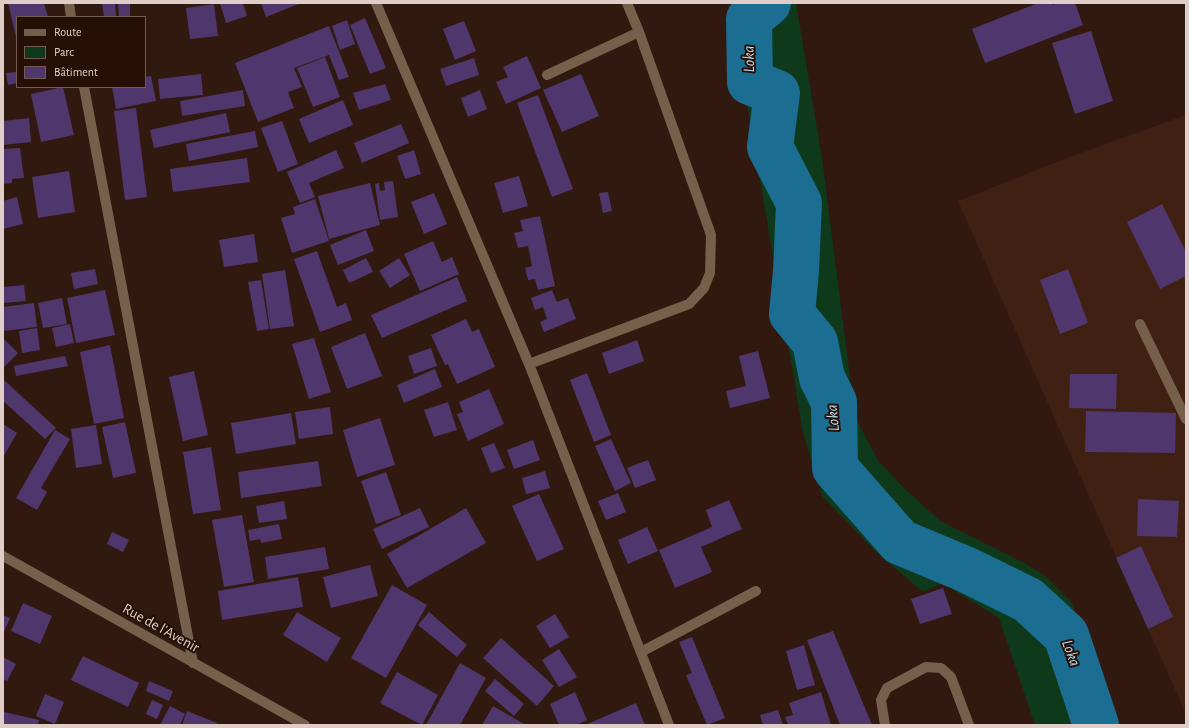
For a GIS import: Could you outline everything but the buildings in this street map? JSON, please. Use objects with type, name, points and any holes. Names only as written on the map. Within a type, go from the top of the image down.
[{"type":"street","points":[[69,3],[71,16]]},
{"type":"street","points":[[376,3],[529,364],[669,725]]},
{"type":"street","points":[[529,364],[689,304],[704,288],[710,273],[711,235],[639,32],[627,3]]},
{"type":"street","points":[[547,76],[639,32]]},
{"type":"street","points":[[84,88],[192,663]]},
{"type":"street","points":[[1140,324],[1186,419]]},
{"type":"street","name":"Rue de l'Avenir","points":[[3,556],[305,725]]},
{"type":"street","points":[[640,652],[756,592]]},
{"type":"street","points":[[885,725],[881,700],[887,688],[926,667],[941,668],[951,676],[969,725]]},
{"type":"shaded area","points":[[1186,115],[1186,714],[958,201],[1067,158]]},
{"type":"green space","points":[[730,3],[796,3],[822,158],[855,417],[879,462],[906,490],[940,521],[1024,563],[1044,575],[1073,604],[1099,725],[1035,725],[999,618],[942,583],[923,592],[876,552],[822,496],[803,432]]},
{"type":"waterway","name":"Loka","points":[[768,3],[749,19],[750,82],[777,93],[770,147],[799,203],[796,271],[792,314],[815,342],[822,378],[834,402],[835,468],[900,542],[965,569],[1028,600],[1066,635],[1096,725]]}]
